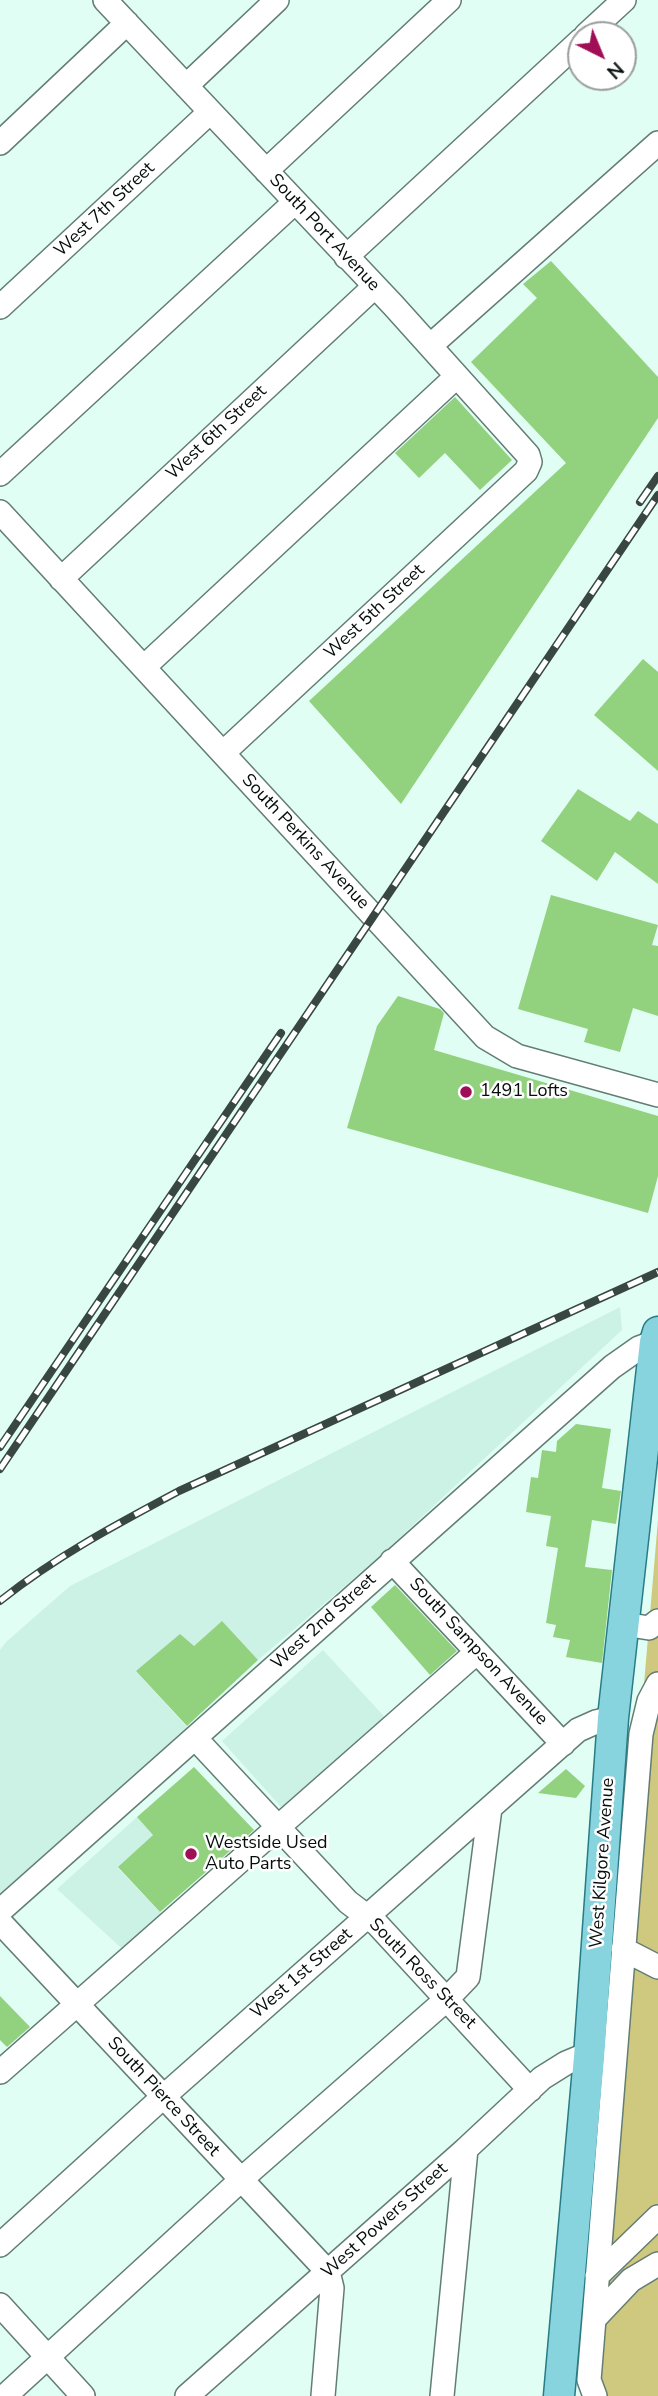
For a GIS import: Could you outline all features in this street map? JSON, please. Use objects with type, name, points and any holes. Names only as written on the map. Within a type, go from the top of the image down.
[{"type":"main road","name":"West Kilgore Avenue","points":[[559,2396],[589,2057],[613,1718],[656,1337]]},
{"type":"street","name":"South Port Avenue","points":[[106,0],[430,346],[528,455],[529,465],[526,471]]},
{"type":"street","points":[[186,86],[277,0]]},
{"type":"street","points":[[266,172],[449,0]]},
{"type":"street","points":[[601,21],[624,0]]},
{"type":"street","points":[[0,143],[127,23]]},
{"type":"street","points":[[346,257],[567,53]]},
{"type":"street","name":"West 7th Street","points":[[0,307],[210,112]]},
{"type":"street","points":[[430,346],[658,143]]},
{"type":"street","points":[[0,474],[295,202]]},
{"type":"street","name":"West 6th Street","points":[[61,579],[374,287]]},
{"type":"street","points":[[144,667],[457,376]]},
{"type":"street","name":"West 5th Street","points":[[223,753],[526,471]]},
{"type":"street","name":"South Perkins Avenue","points":[[0,512],[485,1037],[505,1051],[531,1061],[658,1096]]},
{"type":"street","name":"West 2nd Street","points":[[0,1911],[612,1367],[656,1337]]},
{"type":"street","name":"South Sampson Avenue","points":[[392,1561],[563,1744]]},
{"type":"street","points":[[624,1624],[649,1628],[658,1621]]},
{"type":"street","points":[[0,2072],[477,1652]]},
{"type":"street","points":[[591,2391],[597,2276],[623,1949],[649,1756],[640,1734],[649,1701],[658,1684]]},
{"type":"street","name":"West 1st Street","points":[[0,2245],[163,2097],[563,1744],[587,1725],[613,1718]]},
{"type":"street","name":"South Ross Street","points":[[196,1739],[348,1902],[368,1917],[447,1999],[530,2090]]},
{"type":"street","points":[[5,2396],[241,2181],[447,1999],[468,1977],[490,1808]]},
{"type":"street","name":"South Pierce Street","points":[[0,1922],[328,2272]]},
{"type":"street","points":[[623,1949],[658,1967]]},
{"type":"street","name":"West Powers Street","points":[[187,2396],[466,2149],[542,2078],[566,2063],[589,2057]]},
{"type":"street","points":[[442,2396],[466,2149]]},
{"type":"street","points":[[597,2276],[658,2217]]},
{"type":"street","points":[[594,2319],[631,2280],[658,2264]]},
{"type":"street","points":[[323,2396],[332,2288],[328,2272]]},
{"type":"street","points":[[0,2305],[83,2396]]},
{"type":"shaded area","points":[[620,1307],[622,1330],[379,1557],[258,1660],[221,1622],[194,1646],[136,1671],[187,1727],[0,1894],[0,1650],[6,1642],[70,1586]]},
{"type":"shaded area","points":[[658,1520],[658,2396],[582,2396],[637,1702],[644,1684]]},
{"type":"shaded area","points":[[323,1650],[393,1726],[290,1817],[222,1741]]},
{"type":"shaded area","points":[[137,1817],[153,1835],[118,1868],[170,1923],[131,1957],[57,1889]]},
{"type":"building","points":[[551,261],[658,377],[658,418],[401,804],[309,701],[566,463],[471,362],[537,298],[523,284]]},
{"type":"building","points":[[455,397],[512,460],[480,490],[445,453],[419,478],[395,453]]},
{"type":"building","points":[[643,659],[658,672],[658,771],[594,715]]},
{"type":"building","points":[[578,789],[630,821],[638,811],[658,824],[658,884],[615,852],[597,881],[541,841]]},
{"type":"building","points":[[551,895],[658,925],[652,945],[658,946],[658,1016],[633,1008],[620,1052],[584,1042],[588,1029],[518,1009]]},
{"type":"building","name":"1491 Lofts","points":[[398,996],[440,1009],[444,1013],[434,1050],[658,1116],[658,1176],[648,1213],[347,1128],[377,1026]]},
{"type":"building","points":[[576,1424],[611,1429],[602,1488],[621,1491],[616,1524],[592,1520],[585,1567],[612,1570],[602,1663],[566,1657],[570,1640],[553,1637],[556,1625],[546,1623],[558,1548],[546,1546],[551,1516],[526,1512],[531,1477],[538,1478],[542,1450],[556,1452],[557,1441]]},
{"type":"building","points":[[395,1585],[457,1651],[430,1675],[371,1607]]},
{"type":"building","points":[[222,1621],[258,1660],[187,1726],[136,1671],[180,1634],[194,1646]]},
{"type":"building","name":"Westside Used Auto Parts","points":[[194,1767],[254,1830],[160,1912],[118,1867],[153,1835],[137,1817]]},
{"type":"building","points":[[566,1769],[585,1786],[576,1798],[538,1793]]},
{"type":"building","points":[[0,1996],[30,2027],[7,2047],[0,2040]]},
{"type":"railway","points":[[640,502],[658,476]]},
{"type":"railway","points":[[0,1469],[658,495]]},
{"type":"railway","points":[[0,1447],[281,1033]]},
{"type":"railway","points":[[0,1601],[64,1556],[179,1491],[658,1272]]},
{"type":"place","name":"1491 Lofts","points":[[466,1092]]},
{"type":"place","name":"Westside Used Auto Parts","points":[[191,1854]]}]
